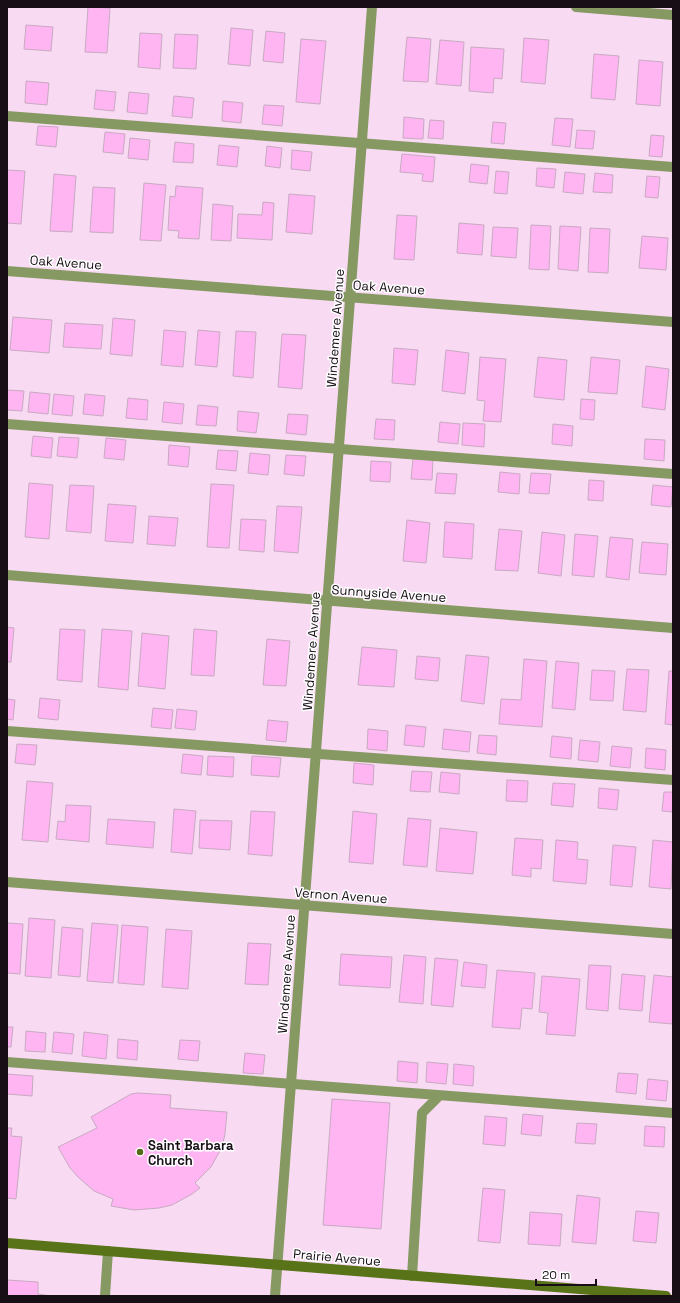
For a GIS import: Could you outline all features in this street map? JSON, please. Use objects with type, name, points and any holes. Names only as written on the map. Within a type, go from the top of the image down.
[{"type":"street","name":"Windemere Avenue","points":[[276,1296],[372,7]]},
{"type":"street","points":[[576,7],[673,15]]},
{"type":"street","points":[[7,116],[673,167]]},
{"type":"street","name":"Oak Avenue","points":[[7,271],[673,322]]},
{"type":"street","points":[[7,424],[673,474]]},
{"type":"street","name":"Sunnyside Avenue","points":[[7,575],[673,628]]},
{"type":"street","points":[[7,731],[673,780]]},
{"type":"street","name":"Vernon Avenue","points":[[7,882],[673,934]]},
{"type":"street","points":[[7,1062],[673,1113]]},
{"type":"street","points":[[412,1276],[422,1113],[439,1096]]},
{"type":"street","name":"Prairie Avenue","points":[[7,1243],[666,1296]]},
{"type":"street","points":[[105,1296],[108,1251]]},
{"type":"building","points":[[88,7],[110,8],[107,53],[85,52]]},
{"type":"building","points":[[26,25],[53,27],[51,51],[24,49]]},
{"type":"building","points":[[231,28],[253,30],[250,66],[228,64]]},
{"type":"building","points":[[266,31],[285,33],[283,63],[263,61]]},
{"type":"building","points":[[140,33],[162,34],[160,69],[138,67]]},
{"type":"building","points":[[175,34],[198,35],[196,69],[173,68]]},
{"type":"building","points":[[407,37],[431,39],[428,82],[403,81]]},
{"type":"building","points":[[524,38],[549,40],[545,84],[521,82]]},
{"type":"building","points":[[301,39],[326,41],[320,104],[296,102]]},
{"type":"building","points":[[440,40],[464,42],[461,86],[436,84]]},
{"type":"building","points":[[471,47],[504,49],[502,79],[494,78],[493,93],[469,91]]},
{"type":"building","points":[[594,54],[619,56],[615,100],[591,98]]},
{"type":"building","points":[[639,60],[663,62],[660,106],[636,104]]},
{"type":"building","points":[[26,81],[49,83],[47,105],[25,103]]},
{"type":"building","points":[[96,90],[116,92],[114,111],[94,109]]},
{"type":"building","points":[[129,92],[149,94],[147,114],[127,112]]},
{"type":"building","points":[[174,96],[194,98],[192,118],[172,116]]},
{"type":"building","points":[[223,101],[243,103],[241,123],[222,121]]},
{"type":"building","points":[[264,105],[284,106],[282,126],[262,124]]},
{"type":"building","points":[[404,117],[424,119],[423,139],[403,138]]},
{"type":"building","points":[[555,118],[573,119],[570,147],[552,145]]},
{"type":"building","points":[[430,120],[444,121],[443,139],[428,138]]},
{"type":"building","points":[[493,122],[506,123],[504,144],[491,143]]},
{"type":"building","points":[[38,126],[58,127],[56,147],[36,145]]},
{"type":"building","points":[[577,130],[595,131],[593,149],[575,148]]},
{"type":"building","points":[[105,132],[125,134],[123,154],[103,152]]},
{"type":"building","points":[[651,135],[664,136],[662,157],[649,156]]},
{"type":"building","points":[[130,138],[150,140],[148,160],[128,158]]},
{"type":"building","points":[[175,142],[194,144],[193,163],[173,162]]},
{"type":"building","points":[[219,145],[239,147],[237,167],[217,165]]},
{"type":"building","points":[[267,146],[282,148],[280,168],[265,166]]},
{"type":"building","points":[[292,150],[312,152],[310,171],[291,169]]},
{"type":"building","points":[[402,154],[435,157],[433,182],[422,181],[423,174],[400,172]]},
{"type":"building","points":[[471,164],[489,166],[487,184],[469,182]]},
{"type":"building","points":[[537,168],[556,169],[554,188],[536,186]]},
{"type":"building","points":[[7,170],[25,171],[21,224],[7,223]]},
{"type":"building","points":[[496,171],[509,172],[507,194],[494,193]]},
{"type":"building","points":[[565,172],[585,174],[583,194],[563,192]]},
{"type":"building","points":[[595,173],[613,175],[612,193],[593,192]]},
{"type":"building","points":[[54,174],[76,176],[72,232],[50,231]]},
{"type":"building","points":[[647,176],[660,177],[658,198],[645,197]]},
{"type":"building","points":[[144,183],[166,185],[161,241],[140,240]]},
{"type":"building","points":[[176,186],[203,188],[199,239],[178,238],[179,231],[168,230],[170,196],[175,197]]},
{"type":"building","points":[[93,187],[115,188],[113,233],[90,232]]},
{"type":"building","points":[[289,194],[315,196],[312,234],[286,232]]},
{"type":"building","points":[[263,202],[274,203],[272,240],[237,238],[238,214],[262,215]]},
{"type":"building","points":[[213,204],[233,206],[231,241],[211,240]]},
{"type":"building","points":[[397,215],[417,216],[414,260],[394,259]]},
{"type":"building","points":[[459,223],[484,225],[482,255],[457,253]]},
{"type":"building","points":[[531,225],[551,226],[549,270],[529,269]]},
{"type":"building","points":[[560,226],[581,227],[578,271],[558,269]]},
{"type":"building","points":[[493,227],[518,228],[516,258],[491,256]]},
{"type":"building","points":[[590,228],[610,229],[608,273],[588,272]]},
{"type":"building","points":[[642,236],[668,238],[666,270],[639,268]]},
{"type":"building","points":[[13,317],[52,320],[49,353],[10,350]]},
{"type":"building","points":[[113,318],[135,320],[132,356],[110,354]]},
{"type":"building","points":[[65,323],[103,325],[101,349],[63,347]]},
{"type":"building","points":[[164,330],[186,332],[183,367],[161,365]]},
{"type":"building","points":[[198,330],[220,332],[217,367],[195,365]]},
{"type":"building","points":[[236,331],[256,332],[253,378],[233,376]]},
{"type":"building","points":[[282,334],[306,335],[302,389],[278,387]]},
{"type":"building","points":[[394,348],[418,350],[415,385],[392,383]]},
{"type":"building","points":[[446,350],[469,353],[465,394],[442,391]]},
{"type":"building","points":[[480,357],[506,359],[501,422],[483,421],[485,401],[477,400]]},
{"type":"building","points":[[538,357],[567,360],[564,400],[534,397]]},
{"type":"building","points":[[591,357],[620,360],[617,394],[588,392]]},
{"type":"building","points":[[646,366],[669,369],[665,410],[642,407]]},
{"type":"building","points":[[7,390],[24,391],[22,411],[7,410]]},
{"type":"building","points":[[30,392],[50,394],[48,414],[28,412]]},
{"type":"building","points":[[54,394],[74,396],[72,416],[52,414]]},
{"type":"building","points":[[85,394],[105,396],[103,416],[83,414]]},
{"type":"building","points":[[128,398],[148,400],[147,420],[126,418]]},
{"type":"building","points":[[581,399],[595,400],[594,420],[580,419]]},
{"type":"building","points":[[164,402],[184,404],[182,424],[162,422]]},
{"type":"building","points":[[198,405],[218,407],[216,426],[196,425]]},
{"type":"building","points":[[238,411],[259,413],[256,433],[237,431]]},
{"type":"building","points":[[288,414],[308,415],[306,435],[286,433]]},
{"type":"building","points":[[376,419],[395,420],[394,440],[374,439]]},
{"type":"building","points":[[440,422],[460,424],[458,444],[438,442]]},
{"type":"building","points":[[463,423],[485,424],[484,447],[462,445]]},
{"type":"building","points":[[553,424],[573,426],[572,446],[552,444]]},
{"type":"building","points":[[33,436],[53,438],[51,458],[31,456]]},
{"type":"building","points":[[59,437],[79,438],[77,458],[57,456]]},
{"type":"building","points":[[106,438],[126,440],[124,460],[104,458]]},
{"type":"building","points":[[645,439],[665,440],[664,461],[644,459]]},
{"type":"building","points":[[169,445],[190,447],[188,467],[168,465]]},
{"type":"building","points":[[218,450],[238,451],[236,471],[216,469]]},
{"type":"building","points":[[250,453],[270,455],[268,475],[248,473]]},
{"type":"building","points":[[286,455],[306,456],[304,476],[284,474]]},
{"type":"building","points":[[413,459],[433,460],[432,480],[411,479]]},
{"type":"building","points":[[371,461],[391,462],[390,482],[370,481]]},
{"type":"building","points":[[500,472],[520,474],[519,494],[498,492]]},
{"type":"building","points":[[437,473],[457,474],[455,494],[435,493]]},
{"type":"building","points":[[531,473],[551,474],[549,494],[529,493]]},
{"type":"building","points":[[589,480],[604,481],[603,501],[588,500]]},
{"type":"building","points":[[29,483],[53,485],[49,539],[25,537]]},
{"type":"building","points":[[211,484],[234,485],[229,548],[207,547]]},
{"type":"building","points":[[70,485],[94,486],[91,533],[66,531]]},
{"type":"building","points":[[653,485],[673,487],[671,507],[651,505]]},
{"type":"building","points":[[108,504],[136,506],[133,543],[105,541]]},
{"type":"building","points":[[277,506],[302,507],[298,553],[274,551]]},
{"type":"building","points":[[149,516],[178,518],[175,546],[147,544]]},
{"type":"building","points":[[241,519],[266,520],[264,552],[239,550]]},
{"type":"building","points":[[407,520],[430,523],[426,563],[403,561]]},
{"type":"building","points":[[445,522],[474,524],[472,559],[443,557]]},
{"type":"building","points":[[499,529],[522,531],[518,571],[495,570]]},
{"type":"building","points":[[542,532],[565,535],[561,576],[538,573]]},
{"type":"building","points":[[575,534],[598,536],[594,577],[572,575]]},
{"type":"building","points":[[610,537],[633,539],[629,580],[606,577]]},
{"type":"building","points":[[642,542],[668,544],[666,575],[639,573]]},
{"type":"building","points":[[7,627],[14,628],[11,662],[7,662]]},
{"type":"building","points":[[60,629],[85,630],[82,682],[57,680]]},
{"type":"building","points":[[102,629],[132,631],[128,690],[98,687]]},
{"type":"building","points":[[194,629],[217,631],[214,676],[191,675]]},
{"type":"building","points":[[142,633],[169,636],[165,689],[138,686]]},
{"type":"building","points":[[267,639],[290,641],[286,686],[263,685]]},
{"type":"building","points":[[362,647],[397,650],[394,687],[358,685]]},
{"type":"building","points":[[466,655],[489,657],[484,704],[461,701]]},
{"type":"building","points":[[417,656],[440,658],[438,681],[415,679]]},
{"type":"building","points":[[524,659],[547,661],[542,727],[499,724],[501,699],[521,700]]},
{"type":"building","points":[[556,661],[579,663],[575,710],[552,708]]},
{"type":"building","points":[[627,669],[649,670],[646,712],[623,710]]},
{"type":"building","points":[[592,670],[615,671],[613,701],[590,700]]},
{"type":"building","points":[[669,671],[673,671],[673,725],[665,724]]},
{"type":"building","points":[[40,698],[60,700],[58,720],[38,718]]},
{"type":"building","points":[[7,699],[15,700],[13,720],[7,719]]},
{"type":"building","points":[[153,708],[173,710],[171,729],[151,727]]},
{"type":"building","points":[[177,709],[197,711],[195,730],[175,728]]},
{"type":"building","points":[[268,720],[288,722],[286,742],[266,740]]},
{"type":"building","points":[[406,725],[426,727],[424,747],[404,745]]},
{"type":"building","points":[[368,729],[388,731],[387,751],[367,749]]},
{"type":"building","points":[[444,729],[471,732],[469,752],[442,749]]},
{"type":"building","points":[[479,735],[497,736],[496,755],[477,753]]},
{"type":"building","points":[[552,736],[572,738],[571,759],[550,757]]},
{"type":"building","points":[[580,740],[600,742],[598,762],[578,760]]},
{"type":"building","points":[[17,744],[37,745],[35,765],[15,763]]},
{"type":"building","points":[[612,746],[632,748],[630,768],[610,766]]},
{"type":"building","points":[[646,748],[666,750],[665,770],[645,768]]},
{"type":"building","points":[[183,754],[203,756],[201,775],[181,773]]},
{"type":"building","points":[[208,756],[234,757],[233,777],[207,775]]},
{"type":"building","points":[[252,756],[281,758],[279,777],[251,775]]},
{"type":"building","points":[[354,763],[374,765],[373,785],[353,783]]},
{"type":"building","points":[[412,771],[432,772],[430,792],[410,791]]},
{"type":"building","points":[[441,772],[460,774],[459,794],[439,792]]},
{"type":"building","points":[[507,780],[528,781],[527,802],[506,801]]},
{"type":"building","points":[[27,781],[53,783],[48,842],[22,840]]},
{"type":"building","points":[[553,783],[575,784],[573,807],[551,805]]},
{"type":"building","points":[[599,788],[619,790],[617,810],[598,808]]},
{"type":"building","points":[[664,792],[673,792],[673,812],[662,811]]},
{"type":"building","points":[[66,805],[91,806],[89,842],[56,839],[58,821],[65,822]]},
{"type":"building","points":[[174,809],[196,811],[192,854],[171,852]]},
{"type":"building","points":[[251,811],[275,812],[272,856],[248,854]]},
{"type":"building","points":[[353,811],[377,814],[373,864],[349,862]]},
{"type":"building","points":[[408,818],[431,820],[427,867],[403,865]]},
{"type":"building","points":[[108,819],[155,822],[153,848],[106,844]]},
{"type":"building","points":[[200,820],[232,821],[230,850],[199,848]]},
{"type":"building","points":[[440,828],[477,832],[473,874],[436,871]]},
{"type":"building","points":[[515,838],[543,840],[541,869],[531,868],[531,877],[512,875]]},
{"type":"building","points":[[556,840],[578,842],[577,859],[588,860],[586,884],[553,881]]},
{"type":"building","points":[[653,840],[673,842],[671,889],[649,887]]},
{"type":"building","points":[[613,845],[636,847],[632,887],[610,885]]},
{"type":"building","points":[[29,918],[55,920],[51,978],[25,976]]},
{"type":"building","points":[[7,923],[23,924],[20,974],[7,973]]},
{"type":"building","points":[[92,923],[118,925],[113,983],[87,981]]},
{"type":"building","points":[[122,925],[148,927],[144,985],[118,983]]},
{"type":"building","points":[[62,927],[83,929],[80,977],[58,975]]},
{"type":"building","points":[[166,929],[192,931],[188,989],[162,987]]},
{"type":"building","points":[[248,943],[271,944],[268,985],[245,984]]},
{"type":"building","points":[[341,954],[392,957],[390,988],[339,985]]},
{"type":"building","points":[[404,955],[426,957],[423,1004],[399,1002]]},
{"type":"building","points":[[435,958],[458,960],[453,1007],[431,1005]]},
{"type":"building","points":[[464,962],[487,965],[485,988],[461,986]]},
{"type":"building","points":[[589,965],[611,966],[608,1011],[586,1009]]},
{"type":"building","points":[[497,970],[535,973],[532,1009],[522,1008],[520,1029],[492,1027]]},
{"type":"building","points":[[622,974],[645,976],[642,1011],[619,1009]]},
{"type":"building","points":[[654,975],[673,977],[673,1024],[649,1022]]},
{"type":"building","points":[[542,976],[580,979],[575,1036],[546,1034],[548,1013],[539,1012]]},
{"type":"building","points":[[7,1027],[13,1027],[11,1047],[7,1047]]},
{"type":"building","points":[[26,1031],[46,1033],[45,1052],[25,1051]]},
{"type":"building","points":[[54,1032],[74,1034],[72,1054],[52,1052]]},
{"type":"building","points":[[84,1032],[108,1035],[106,1059],[82,1056]]},
{"type":"building","points":[[118,1039],[138,1041],[137,1060],[117,1058]]},
{"type":"building","points":[[180,1040],[200,1041],[198,1061],[178,1059]]},
{"type":"building","points":[[245,1053],[265,1055],[263,1074],[243,1073]]},
{"type":"building","points":[[398,1061],[418,1063],[417,1083],[397,1081]]},
{"type":"building","points":[[427,1062],[448,1064],[446,1084],[426,1082]]},
{"type":"building","points":[[454,1064],[474,1066],[473,1086],[453,1084]]},
{"type":"building","points":[[618,1073],[638,1074],[636,1094],[616,1092]]},
{"type":"building","points":[[7,1074],[33,1076],[32,1096],[7,1094]]},
{"type":"building","points":[[648,1079],[668,1081],[666,1101],[646,1099]]},
{"type":"building","name":"Saint Barbara Church","points":[[131,1094],[171,1095],[170,1108],[227,1112],[222,1147],[211,1167],[195,1183],[200,1188],[172,1205],[159,1208],[134,1210],[111,1206],[113,1199],[94,1191],[78,1177],[70,1168],[58,1147],[97,1128],[91,1117]]},
{"type":"building","points":[[332,1099],[390,1103],[381,1229],[323,1225]]},
{"type":"building","points":[[523,1114],[543,1116],[541,1136],[521,1134]]},
{"type":"building","points":[[485,1116],[507,1118],[505,1146],[483,1144]]},
{"type":"building","points":[[577,1123],[597,1124],[595,1144],[575,1143]]},
{"type":"building","points":[[645,1126],[665,1127],[664,1147],[644,1146]]},
{"type":"building","points":[[7,1128],[12,1128],[11,1136],[22,1137],[16,1199],[7,1198]]},
{"type":"building","points":[[483,1188],[505,1190],[500,1243],[478,1241]]},
{"type":"building","points":[[577,1195],[600,1198],[596,1244],[572,1242]]},
{"type":"building","points":[[636,1211],[659,1213],[656,1243],[633,1241]]},
{"type":"building","points":[[530,1212],[562,1214],[560,1246],[528,1244]]},
{"type":"building","points":[[7,1280],[38,1282],[38,1294],[51,1296],[7,1296]]},
{"type":"place","name":"Saint Barbara Church","points":[[140,1152]]}]
